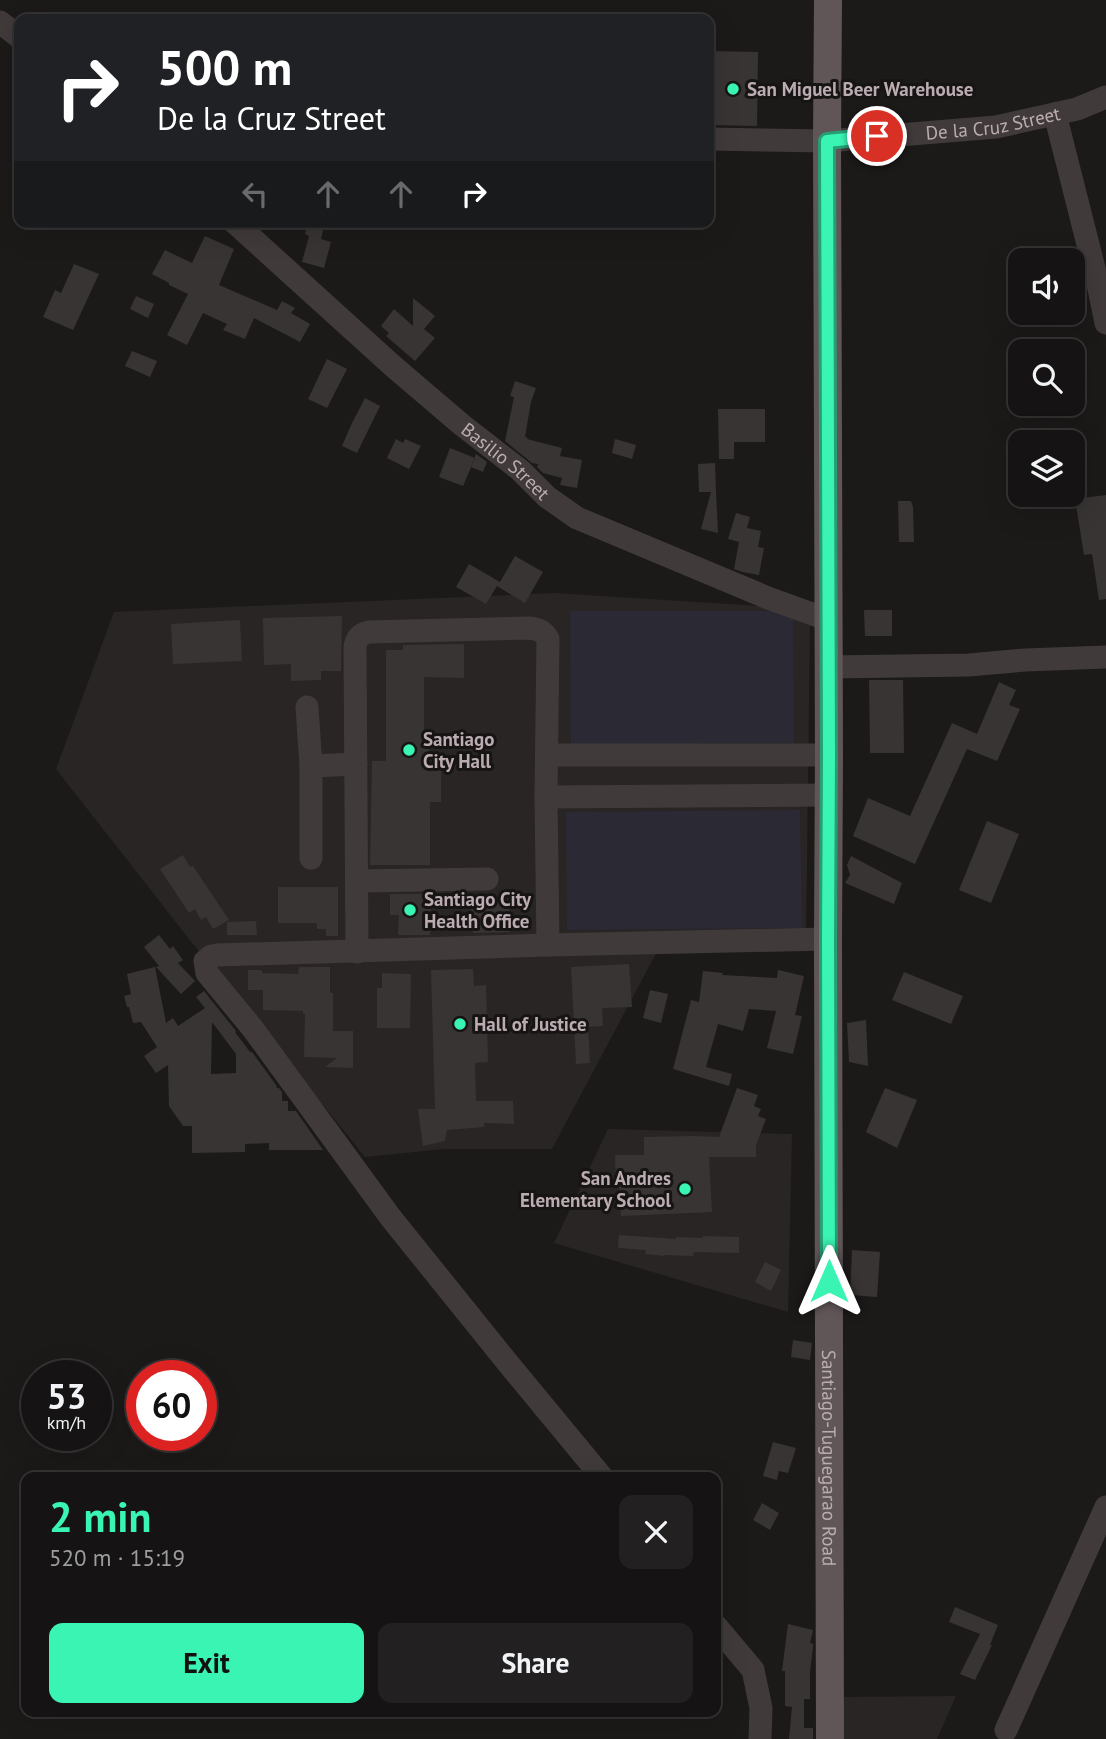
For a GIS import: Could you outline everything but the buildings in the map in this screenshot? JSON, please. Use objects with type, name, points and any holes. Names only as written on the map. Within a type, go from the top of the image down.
[{"type":"main road","name":"Santiago-Tuguegarao Road","points":[[828,0],[830,1739]]},
{"type":"street","points":[[0,22],[14,33]]},
{"type":"street","name":"De la Cruz Street","points":[[714,139],[827,141],[996,127],[1077,109],[1106,97]]},
{"type":"street","points":[[1055,114],[1106,323]]},
{"type":"street","name":"Basilio Street","points":[[241,228],[394,367],[520,470],[547,497],[577,518],[768,598],[829,620]]},
{"type":"street","points":[[357,951],[355,649],[358,637],[369,632],[529,628],[545,632],[548,639],[548,945]]},
{"type":"street","points":[[828,667],[969,665],[1106,657]]},
{"type":"street","points":[[307,707],[311,766],[311,858]]},
{"type":"street","points":[[547,755],[829,755]]},
{"type":"street","points":[[311,766],[356,764]]},
{"type":"street","points":[[546,797],[829,794]]},
{"type":"street","points":[[357,881],[487,879]]},
{"type":"street","points":[[598,1472],[391,1218],[253,1029],[207,973],[205,961],[217,954],[828,939]]},
{"type":"street","points":[[1006,1730],[1106,1507]]},
{"type":"street","points":[[721,1632],[753,1670],[761,1708],[760,1739]]},
{"type":"shaded area","points":[[554,593],[794,608],[810,624],[806,941],[661,944],[552,1149],[444,1149],[365,1157],[56,769],[114,612]]},
{"type":"shaded area","points":[[570,611],[793,611],[794,743],[571,744]]},
{"type":"shaded area","points":[[800,810],[802,928],[567,930],[566,812]]},
{"type":"shaded area","name":"San Andres Elementary School","points":[[608,1129],[792,1134],[788,1312],[554,1243]]},
{"type":"shaded area","points":[[956,1696],[937,1739],[842,1739],[842,1697]]},
{"type":"place","name":"San Miguel Beer Warehouse","points":[[733,89]]},
{"type":"place","name":"Santiago City Hall","points":[[409,750]]},
{"type":"place","name":"Santiago City Health Office","points":[[410,910]]},
{"type":"place","name":"Hall of Justice","points":[[460,1024]]},
{"type":"place","name":"San Andres Elementary School","points":[[685,1189]]},
{"type":"route","points":[[829,1281],[827,141],[877,136]]}]
